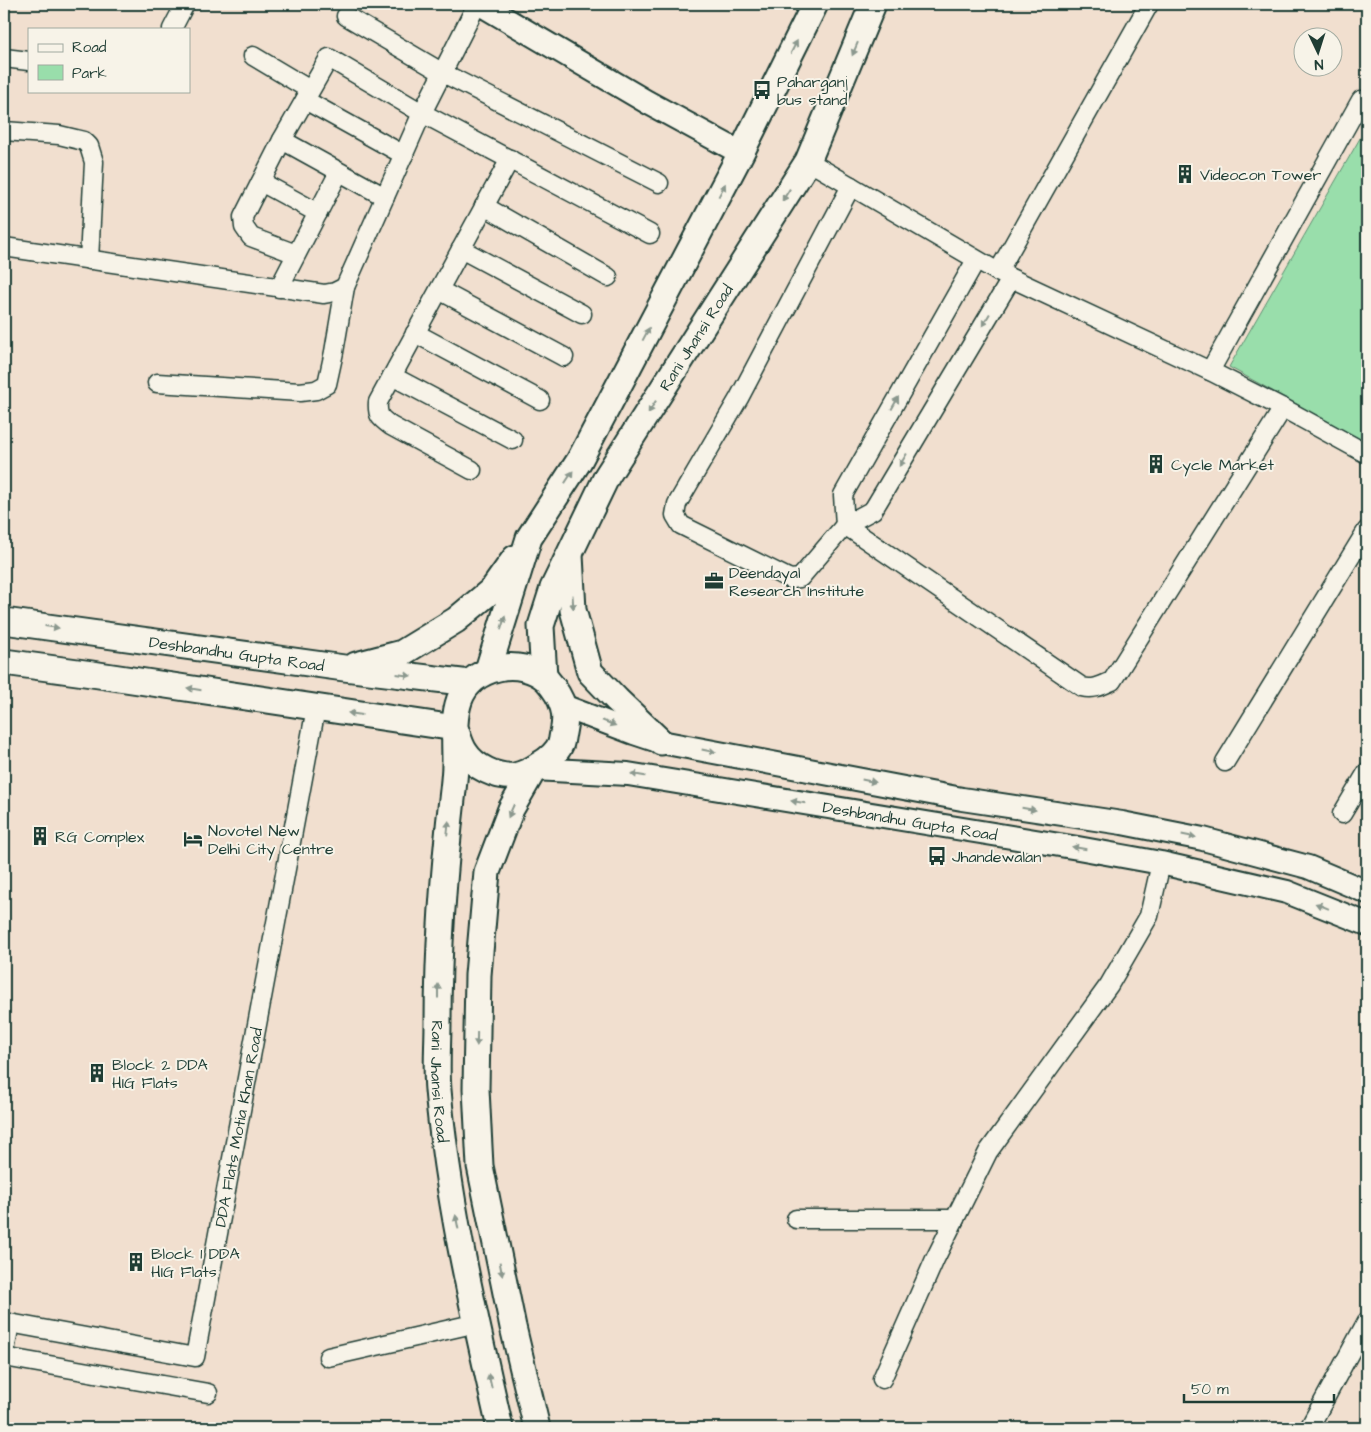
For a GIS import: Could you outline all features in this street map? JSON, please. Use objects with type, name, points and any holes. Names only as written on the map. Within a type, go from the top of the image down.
[{"type":"main road","points":[[344,668],[402,653],[456,620],[493,589],[580,461],[741,153],[815,4]]},
{"type":"main road","name":"Rani Jhansi Road","points":[[544,677],[541,626],[553,588],[607,476],[808,161],[873,4]]},
{"type":"main road","points":[[479,676],[505,666],[529,669],[544,677],[556,690],[563,706],[565,720],[560,744],[550,759],[518,775],[508,776],[487,771],[476,764],[464,752],[455,728],[455,712],[458,702],[462,694],[479,676],[529,538]]},
{"type":"main road","points":[[570,553],[573,610],[590,672],[661,742]]},
{"type":"main road","name":"Deshbandhu Gupta Road","points":[[4,621],[344,668],[479,676]]},
{"type":"main road","points":[[4,662],[455,728]]},
{"type":"main road","name":"Rani Jhansi Road","points":[[455,728],[455,768],[448,830],[438,966],[437,1088],[448,1176],[500,1428]]},
{"type":"main road","points":[[534,768],[511,808],[487,872],[478,975],[476,1089],[480,1166],[513,1327],[537,1428]]},
{"type":"street","points":[[173,28],[185,4]]},
{"type":"street","points":[[157,383],[300,392],[316,390],[327,384],[345,287],[422,113],[479,4],[647,102],[741,153]]},
{"type":"street","points":[[851,186],[739,398],[678,504],[675,515],[681,525],[790,579],[803,576],[845,525],[873,510],[1005,276],[1149,4]]},
{"type":"street","points":[[346,16],[443,73],[660,184]]},
{"type":"street","points":[[253,56],[308,95],[404,155]]},
{"type":"street","points":[[4,58],[28,61]]},
{"type":"street","points":[[296,254],[251,237],[244,227],[243,216],[282,140],[328,58],[422,113],[650,234]]},
{"type":"street","points":[[1210,371],[1365,98]]},
{"type":"street","points":[[4,131],[59,135],[84,141],[90,146],[94,162],[90,260]]},
{"type":"street","points":[[282,140],[385,197]]},
{"type":"street","points":[[472,470],[390,426],[377,412],[378,402],[510,159]]},
{"type":"street","points":[[808,161],[1005,276],[1210,371],[1367,454]]},
{"type":"street","points":[[279,288],[340,172]]},
{"type":"street","points":[[261,182],[318,213]]},
{"type":"street","points":[[484,206],[608,277]]},
{"type":"street","points":[[4,247],[324,294],[335,292],[345,287]]},
{"type":"street","points":[[461,250],[582,314]]},
{"type":"street","points":[[845,525],[843,495],[976,260]]},
{"type":"street","points":[[439,290],[564,357]]},
{"type":"street","points":[[415,333],[540,400]]},
{"type":"street","points":[[392,376],[513,440]]},
{"type":"street","points":[[845,525],[1082,687],[1090,689],[1099,687],[1112,681],[1283,408]]},
{"type":"street","points":[[1225,762],[1367,530]]},
{"type":"street","name":"Deshbandhu Gupta Road","points":[[563,706],[661,742],[962,799],[1122,823],[1203,839],[1308,867],[1367,892]]},
{"type":"street","name":"DDA Flats Motia Khan Road","points":[[7,1323],[195,1357],[316,708]]},
{"type":"street","name":"Deshbandhu Gupta Road","points":[[534,768],[628,774],[1161,863],[1287,892],[1367,924]]},
{"type":"street","points":[[1342,814],[1367,772]]},
{"type":"street","points":[[1118,855],[1122,823]]},
{"type":"street","points":[[882,1379],[935,1259],[988,1152],[1113,977],[1148,916],[1161,863]]},
{"type":"street","points":[[796,1219],[955,1219]]},
{"type":"street","points":[[1309,1428],[1367,1321]]},
{"type":"street","points":[[7,1323],[4,1357],[208,1393]]},
{"type":"street","points":[[328,1357],[477,1323]]},
{"type":"green space","points":[[1367,126],[1367,443],[1229,367]]},
{"type":"place","name":"Paharganj bus stand","points":[[762,90]]},
{"type":"place","name":"Videocon Tower","points":[[1185,174]]},
{"type":"place","name":"Cycle Market","points":[[1156,464]]},
{"type":"place","name":"Deendayal Research Institute","points":[[714,581]]},
{"type":"place","name":"RG Complex","points":[[40,836]]},
{"type":"place","name":"Novotel New Delhi City Centre","points":[[193,839]]},
{"type":"place","name":"Jhandewalan","points":[[937,856]]},
{"type":"place","name":"Block 2 DDA HIG Flats","points":[[97,1073]]},
{"type":"place","name":"Block 1 DDA HIG Flats","points":[[136,1262]]}]
